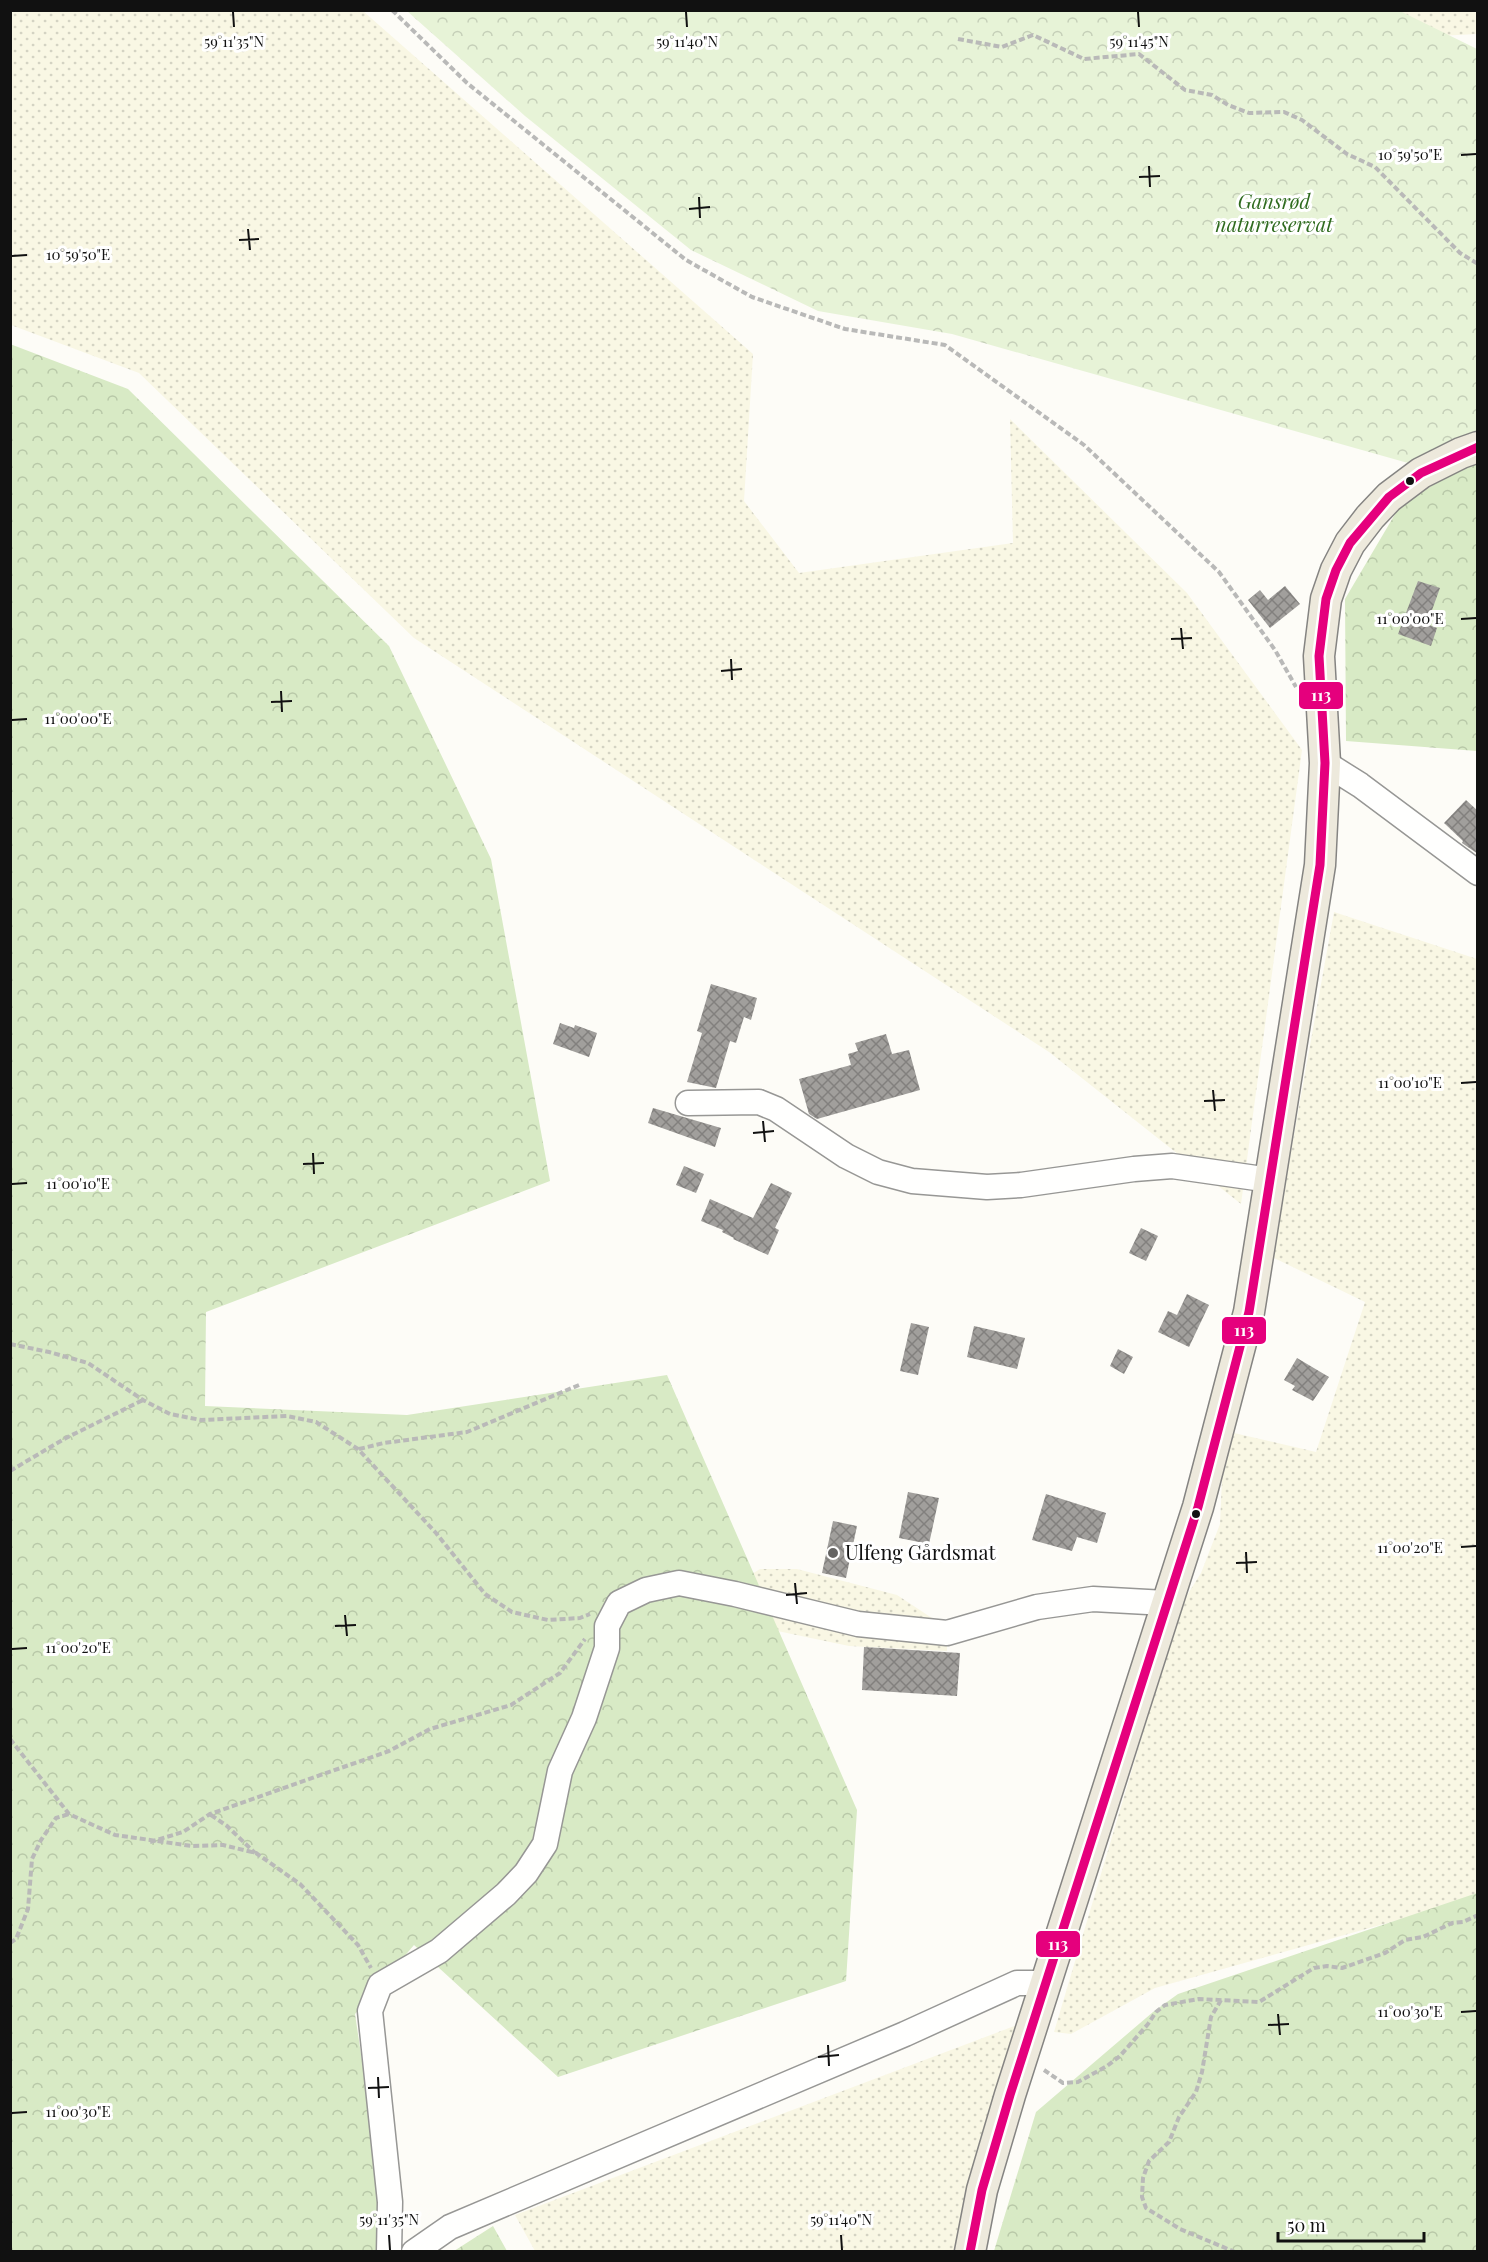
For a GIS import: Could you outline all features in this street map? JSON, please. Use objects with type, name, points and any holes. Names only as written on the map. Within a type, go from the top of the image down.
[{"type":"main road","points":[[970,2252],[982,2190],[1045,1983],[1198,1507],[1249,1312],[1320,865],[1325,763],[1319,656],[1326,599],[1336,570],[1350,543],[1389,497],[1421,473],[1478,447]]},
{"type":"street","points":[[1325,763],[1360,785],[1478,873]]},
{"type":"street","points":[[688,1103],[759,1102],[776,1109],[846,1156],[878,1172],[912,1181],[949,1185],[999,1186],[1172,1166],[1270,1180]]},
{"type":"street","points":[[389,2252],[390,2202],[370,2011],[380,1984],[439,1952],[506,1894],[526,1873],[545,1844],[560,1771],[584,1718],[607,1648],[607,1626],[619,1603],[646,1590],[679,1583],[858,1624],[947,1632],[1037,1607],[1093,1599],[1166,1603]]},
{"type":"street","points":[[414,2252],[450,2227],[905,2034],[1017,1983],[1045,1983]]},
{"type":"path","points":[[392,10],[467,83],[686,260],[752,297],[845,329],[945,345],[1084,446],[1218,572],[1275,650],[1302,697]]},
{"type":"path","points":[[958,39],[1002,47],[1033,35],[1084,59],[1139,54],[1185,90],[1212,95],[1228,105],[1249,113],[1284,112],[1302,120],[1347,154],[1375,167],[1460,253],[1478,264]]},
{"type":"path","points":[[10,1344],[88,1363],[143,1400],[170,1414],[201,1420],[287,1416],[316,1422],[358,1449],[436,1533],[485,1594],[512,1612],[558,1620],[580,1618],[619,1603]]},
{"type":"path","points":[[358,1449],[384,1443],[467,1432],[579,1385]]},
{"type":"path","points":[[10,1471],[64,1439],[143,1400]]},
{"type":"path","points":[[150,1842],[183,1832],[210,1814],[389,1751],[430,1729],[511,1705],[560,1673],[591,1631]]},
{"type":"path","points":[[10,1739],[69,1814],[115,1835],[150,1842],[192,1846],[223,1845],[255,1853]]},
{"type":"path","points":[[10,1943],[16,1940],[28,1909],[32,1859],[41,1840],[56,1818],[69,1814]]},
{"type":"path","points":[[210,1814],[227,1826],[255,1853],[300,1884],[358,1945],[380,1984]]},
{"type":"path","points":[[1023,2056],[1048,2071],[1060,2082],[1070,2084],[1078,2082],[1120,2056],[1156,2012],[1165,2005],[1195,1999],[1259,2002],[1314,1968],[1327,1966],[1341,1968],[1385,1953],[1405,1940],[1423,1937],[1452,1923],[1463,1922],[1478,1915]]},
{"type":"path","points":[[1221,2000],[1211,2017],[1202,2072],[1196,2092],[1179,2117],[1169,2142],[1149,2161],[1143,2178],[1142,2197],[1146,2208],[1180,2229],[1234,2252]]},
{"type":"shaded area","points":[[10,11],[363,11],[753,354],[744,501],[799,573],[1013,543],[1010,419],[1187,593],[1302,750],[1241,1204],[1049,1052],[414,638],[139,373],[11,325]]},
{"type":"shaded area","points":[[1392,11],[1477,11],[1477,34],[1439,36]]},
{"type":"shaded area","points":[[1334,912],[1477,959],[1477,1898],[1155,1988],[1071,2034],[1054,2032],[1181,1605],[1201,1573],[1220,1524],[1222,1480],[1234,1433],[1316,1452],[1365,1302],[1272,1257]]},
{"type":"shaded area","points":[[760,1569],[797,1569],[897,1595],[941,1624],[947,1633],[947,1651],[849,1646],[749,1625],[736,1584]]},
{"type":"shaded area","points":[[1017,2025],[981,2251],[535,2251],[515,2215]]},
{"type":"green space","name":"Gansrød naturreservat","points":[[407,11],[1400,11],[1477,49],[1477,436],[1415,465],[952,334],[818,311],[691,250],[525,116]]},
{"type":"green space","points":[[10,344],[128,389],[389,646],[491,859],[550,1181],[206,1312],[205,1406],[407,1415],[667,1375],[857,1810],[846,1981],[558,2077],[414,1945],[355,2014],[390,2249],[386,2251],[11,2251]]},
{"type":"green space","points":[[1477,459],[1477,751],[1346,741],[1345,599],[1401,504]]},
{"type":"green space","points":[[1477,1893],[1477,2251],[994,2251],[1036,2112],[1153,2012],[1178,1994]]},
{"type":"green space","points":[[493,2226],[507,2251],[454,2251]]},
{"type":"building","points":[[1418,581],[1440,588],[1427,624],[1437,628],[1431,646],[1398,634]]},
{"type":"building","points":[[1285,586],[1300,604],[1270,628],[1248,600],[1260,590],[1268,600]]},
{"type":"building","points":[[1466,800],[1478,811],[1478,854],[1462,843],[1463,841],[1444,823]]},
{"type":"building","points":[[711,984],[757,998],[751,1020],[744,1017],[736,1043],[730,1041],[716,1088],[687,1082],[702,1033],[697,1031]]},
{"type":"building","points":[[560,1023],[574,1028],[575,1025],[597,1033],[589,1057],[553,1044]]},
{"type":"building","points":[[886,1034],[892,1054],[909,1050],[920,1090],[817,1119],[809,1114],[799,1079],[851,1065],[848,1054],[858,1051],[855,1043]]},
{"type":"building","points":[[653,1108],[721,1128],[715,1147],[648,1123]]},
{"type":"building","points":[[684,1166],[704,1174],[696,1193],[676,1185]]},
{"type":"building","points":[[771,1183],[792,1193],[775,1228],[779,1230],[768,1255],[733,1239],[722,1232],[723,1230],[701,1221],[710,1199],[753,1218]]},
{"type":"building","points":[[1141,1228],[1158,1236],[1146,1261],[1129,1253]]},
{"type":"building","points":[[1187,1294],[1209,1305],[1189,1347],[1158,1332],[1168,1311],[1177,1315]]},
{"type":"building","points":[[911,1323],[929,1327],[918,1375],[900,1371]]},
{"type":"building","points":[[974,1326],[1025,1338],[1017,1369],[967,1357]]},
{"type":"building","points":[[1118,1349],[1133,1357],[1124,1374],[1110,1366]]},
{"type":"building","points":[[1297,1358],[1329,1377],[1313,1401],[1292,1390],[1295,1386],[1284,1380]]},
{"type":"building","points":[[908,1492],[939,1498],[929,1544],[899,1538]]},
{"type":"building","points":[[1046,1494],[1106,1513],[1097,1543],[1077,1537],[1072,1551],[1032,1540]]},
{"type":"building","points":[[833,1521],[857,1526],[846,1578],[822,1573]]},
{"type":"building","points":[[864,1647],[960,1653],[957,1696],[862,1690]]},
{"type":"transit line","name":"113","points":[[970,2252],[982,2190],[1010,2095],[1198,1507],[1249,1312],[1320,865],[1325,763],[1319,656],[1326,599],[1336,570],[1350,543],[1389,497],[1421,473],[1478,447]]},
{"type":"place","name":"Ulfeng Gårdsmat","points":[[833,1553]]}]
